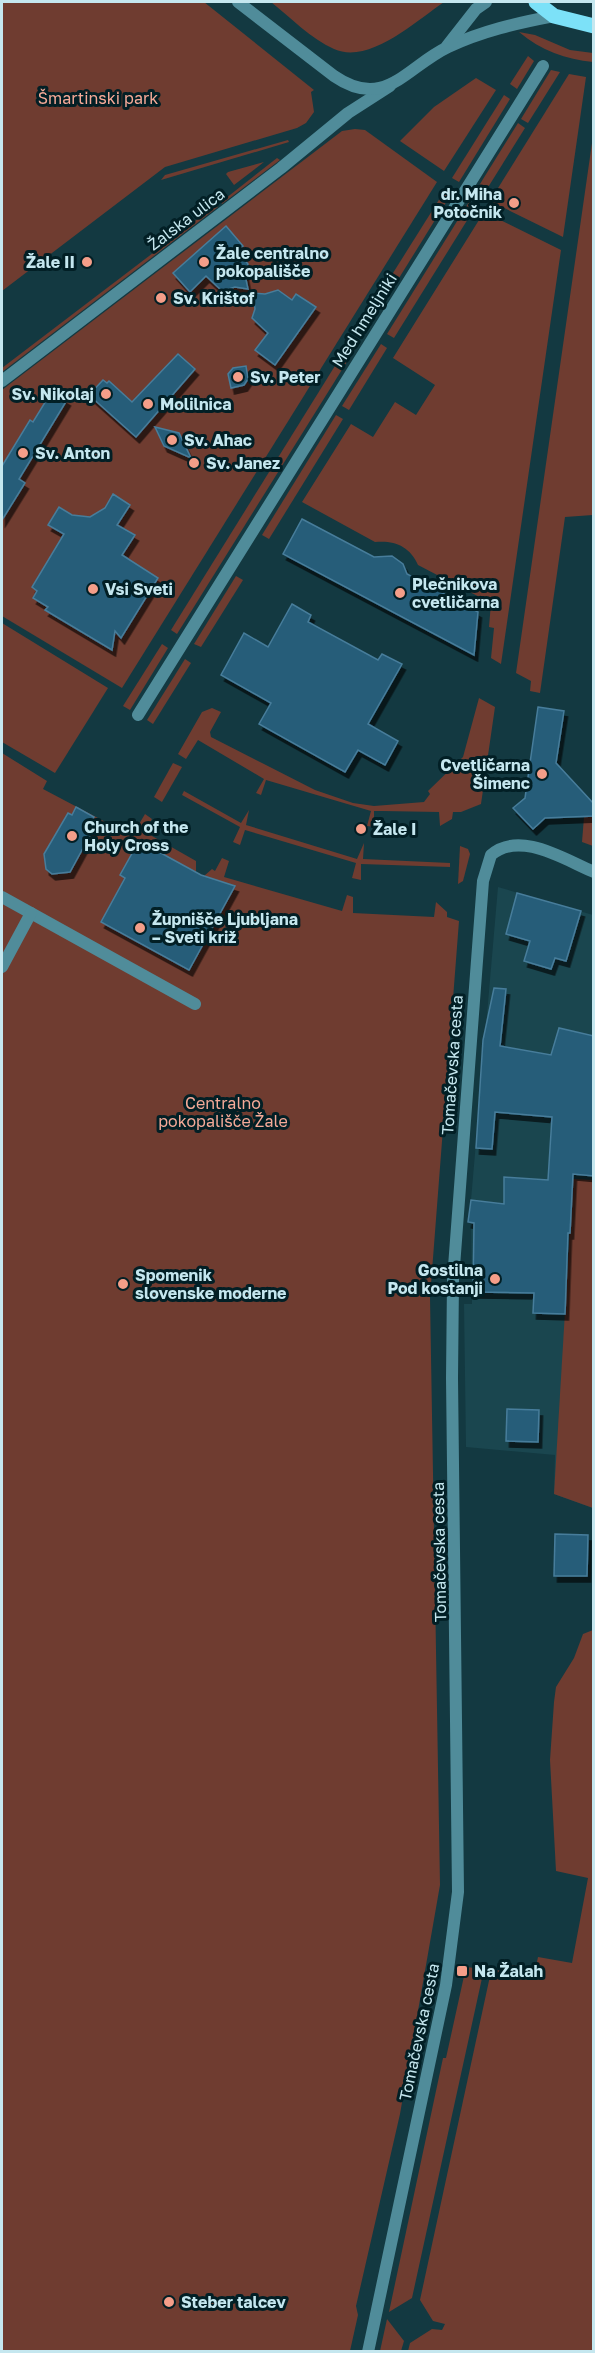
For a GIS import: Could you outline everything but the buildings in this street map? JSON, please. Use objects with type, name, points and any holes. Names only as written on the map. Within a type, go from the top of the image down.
[{"type":"main road","points":[[536,2],[554,16],[594,26]]},
{"type":"street","points":[[238,2],[344,83],[366,90],[391,85]]},
{"type":"street","points":[[446,47],[476,9],[486,2]]},
{"type":"street","points":[[446,47],[503,26],[554,16]]},
{"type":"street","name":"Žalska ulica","points":[[2,381],[281,168],[348,113],[446,47]]},
{"type":"street","name":"Med hmeljniki","points":[[138,715],[543,66]]},
{"type":"street","name":"Tomačevska cesta","points":[[368,2352],[446,1985],[457,1912],[459,1870],[452,1378],[453,1280],[483,880],[491,855],[510,846],[535,848],[594,872]]},
{"type":"street","points":[[2,897],[195,1004]]},
{"type":"street","points":[[2,967],[31,913]]},
{"type":"shaded area","points":[[498,887],[593,915],[593,1508],[554,1494],[555,1455],[466,1447],[464,1304],[472,1304],[471,1200]]},
{"type":"green space","name":"Šmartinski park","points":[[2,2],[204,2],[314,90],[311,92],[314,112],[306,123],[297,128],[165,167],[2,291]]},
{"type":"green space","points":[[271,2],[444,2],[392,39],[362,51],[348,52],[334,49],[317,40]]},
{"type":"green space","points":[[519,32],[535,35],[570,50],[593,53],[593,62],[554,53],[527,39]]},
{"type":"green space","points":[[528,56],[534,61],[517,89],[510,84]]},
{"type":"green space","points":[[551,70],[560,72],[528,123],[521,119]]},
{"type":"green space","points":[[569,74],[586,77],[563,237],[490,201]]},
{"type":"green space","points":[[476,78],[496,90],[444,171],[400,141],[434,107]]},
{"type":"green space","points":[[504,95],[510,99],[459,182],[452,178]]},
{"type":"green space","points":[[518,123],[525,128],[482,197],[475,192]]},
{"type":"green space","points":[[365,130],[437,182],[122,688],[2,616],[2,390],[342,131]]},
{"type":"green space","points":[[593,136],[593,515],[565,517],[540,693],[530,691],[531,681],[516,673]]},
{"type":"green space","points":[[288,140],[289,142],[161,180],[165,175]]},
{"type":"green space","points":[[277,158],[280,160],[222,204],[221,202]]},
{"type":"green space","points":[[264,162],[234,185],[226,174],[228,172]]},
{"type":"green space","points":[[447,187],[453,191],[373,320],[366,316]]},
{"type":"green space","points":[[469,202],[476,206],[394,338],[387,334]]},
{"type":"green space","points":[[216,205],[218,207],[2,372],[2,368]]},
{"type":"green space","points":[[484,212],[561,250],[501,664],[491,658],[494,628],[489,627],[491,603],[418,565],[411,553],[401,546],[389,542],[375,542],[302,502],[351,424],[373,437],[395,402],[416,415],[435,385],[393,358]]},
{"type":"green space","points":[[351,340],[358,344],[177,634],[171,630]]},
{"type":"green space","points":[[381,344],[387,348],[349,410],[342,406]]},
{"type":"green space","points":[[336,415],[343,419],[269,539],[262,535]]},
{"type":"green space","points":[[236,576],[243,580],[201,647],[194,644]]},
{"type":"green space","points":[[2,623],[108,688],[55,773],[2,742]]},
{"type":"green space","points":[[162,644],[168,648],[130,710],[123,706]]},
{"type":"green space","points":[[185,659],[191,663],[153,724],[147,720]]},
{"type":"green space","points":[[479,698],[495,707],[481,804],[461,812],[453,812],[452,819],[440,826],[439,812],[374,811],[374,827],[367,826],[371,811],[266,780],[261,795],[256,793],[264,779],[198,740],[186,759],[178,754],[202,712],[212,708],[221,712],[210,732],[211,737],[315,790],[353,803],[374,806],[424,802],[430,794],[428,791],[463,757]]},
{"type":"green space","name":"Centralno pokopališče Žale","points":[[2,753],[47,781],[43,789],[132,836],[145,814],[152,819],[145,832],[196,861],[196,872],[204,876],[212,869],[215,871],[222,858],[229,861],[224,877],[342,911],[347,895],[353,897],[353,913],[434,917],[436,902],[447,912],[447,917],[459,921],[430,1297],[440,1885],[400,2114],[356,2306],[358,2315],[350,2351],[2,2351]]},
{"type":"green space","points":[[173,763],[182,767],[162,802],[154,797]]},
{"type":"green space","points":[[184,791],[241,823],[249,810],[246,825],[357,859],[364,843],[363,859],[450,863],[450,867],[361,864],[361,880],[352,878],[356,863],[245,830],[240,845],[233,842],[240,827],[182,795]]},
{"type":"green space","points":[[594,816],[593,846],[582,842],[584,817]]},
{"type":"green space","points":[[460,846],[468,849],[470,854],[463,881],[458,884]]},
{"type":"green space","points":[[573,1179],[593,1180],[593,1508],[554,1494]]},
{"type":"green space","points":[[593,1630],[593,2351],[408,2351],[410,2343],[432,2329],[442,2330],[445,2324],[433,2321],[420,2300],[490,1976],[493,1970],[509,1971],[512,1965],[536,1967],[538,1957],[572,1963],[588,1878],[556,1871],[550,1760],[556,1687],[574,1658],[583,1634]]},
{"type":"green space","points":[[466,1967],[484,1969],[412,2298],[389,2312],[443,2058],[446,2058]]},
{"type":"green space","points":[[387,2319],[404,2341],[401,2351],[380,2351]]},
{"type":"place","name":"dr. Miha Potočnik","points":[[514,203]]},
{"type":"place","name":"Žale II","points":[[87,262]]},
{"type":"place","name":"Žale centralno pokopališče","points":[[204,262]]},
{"type":"place","name":"Sv. Krištof","points":[[161,298]]},
{"type":"place","name":"Sv. Peter","points":[[238,377]]},
{"type":"place","name":"Sv. Nikolaj","points":[[106,394]]},
{"type":"place","name":"Molilnica","points":[[148,404]]},
{"type":"place","name":"Sv. Ahac","points":[[172,440]]},
{"type":"place","name":"Sv. Anton","points":[[23,453]]},
{"type":"place","name":"Sv. Janez","points":[[194,463]]},
{"type":"place","name":"Vsi Sveti","points":[[93,589]]},
{"type":"place","name":"Plečnikova cvetličarna","points":[[400,593]]},
{"type":"place","name":"Cvetličarna Šimenc","points":[[542,774]]},
{"type":"place","name":"Žale I","points":[[361,829]]},
{"type":"place","name":"Church of the Holy Cross","points":[[72,836]]},
{"type":"place","name":"Župnišče Ljubljana – Sveti križ","points":[[140,928]]},
{"type":"place","name":"Gostilna Pod kostanji","points":[[495,1279]]},
{"type":"place","name":"Spomenik slovenske moderne","points":[[123,1284]]},
{"type":"place","name":"Na Žalah","points":[[462,1971]]},
{"type":"place","name":"Steber talcev","points":[[169,2302]]}]
